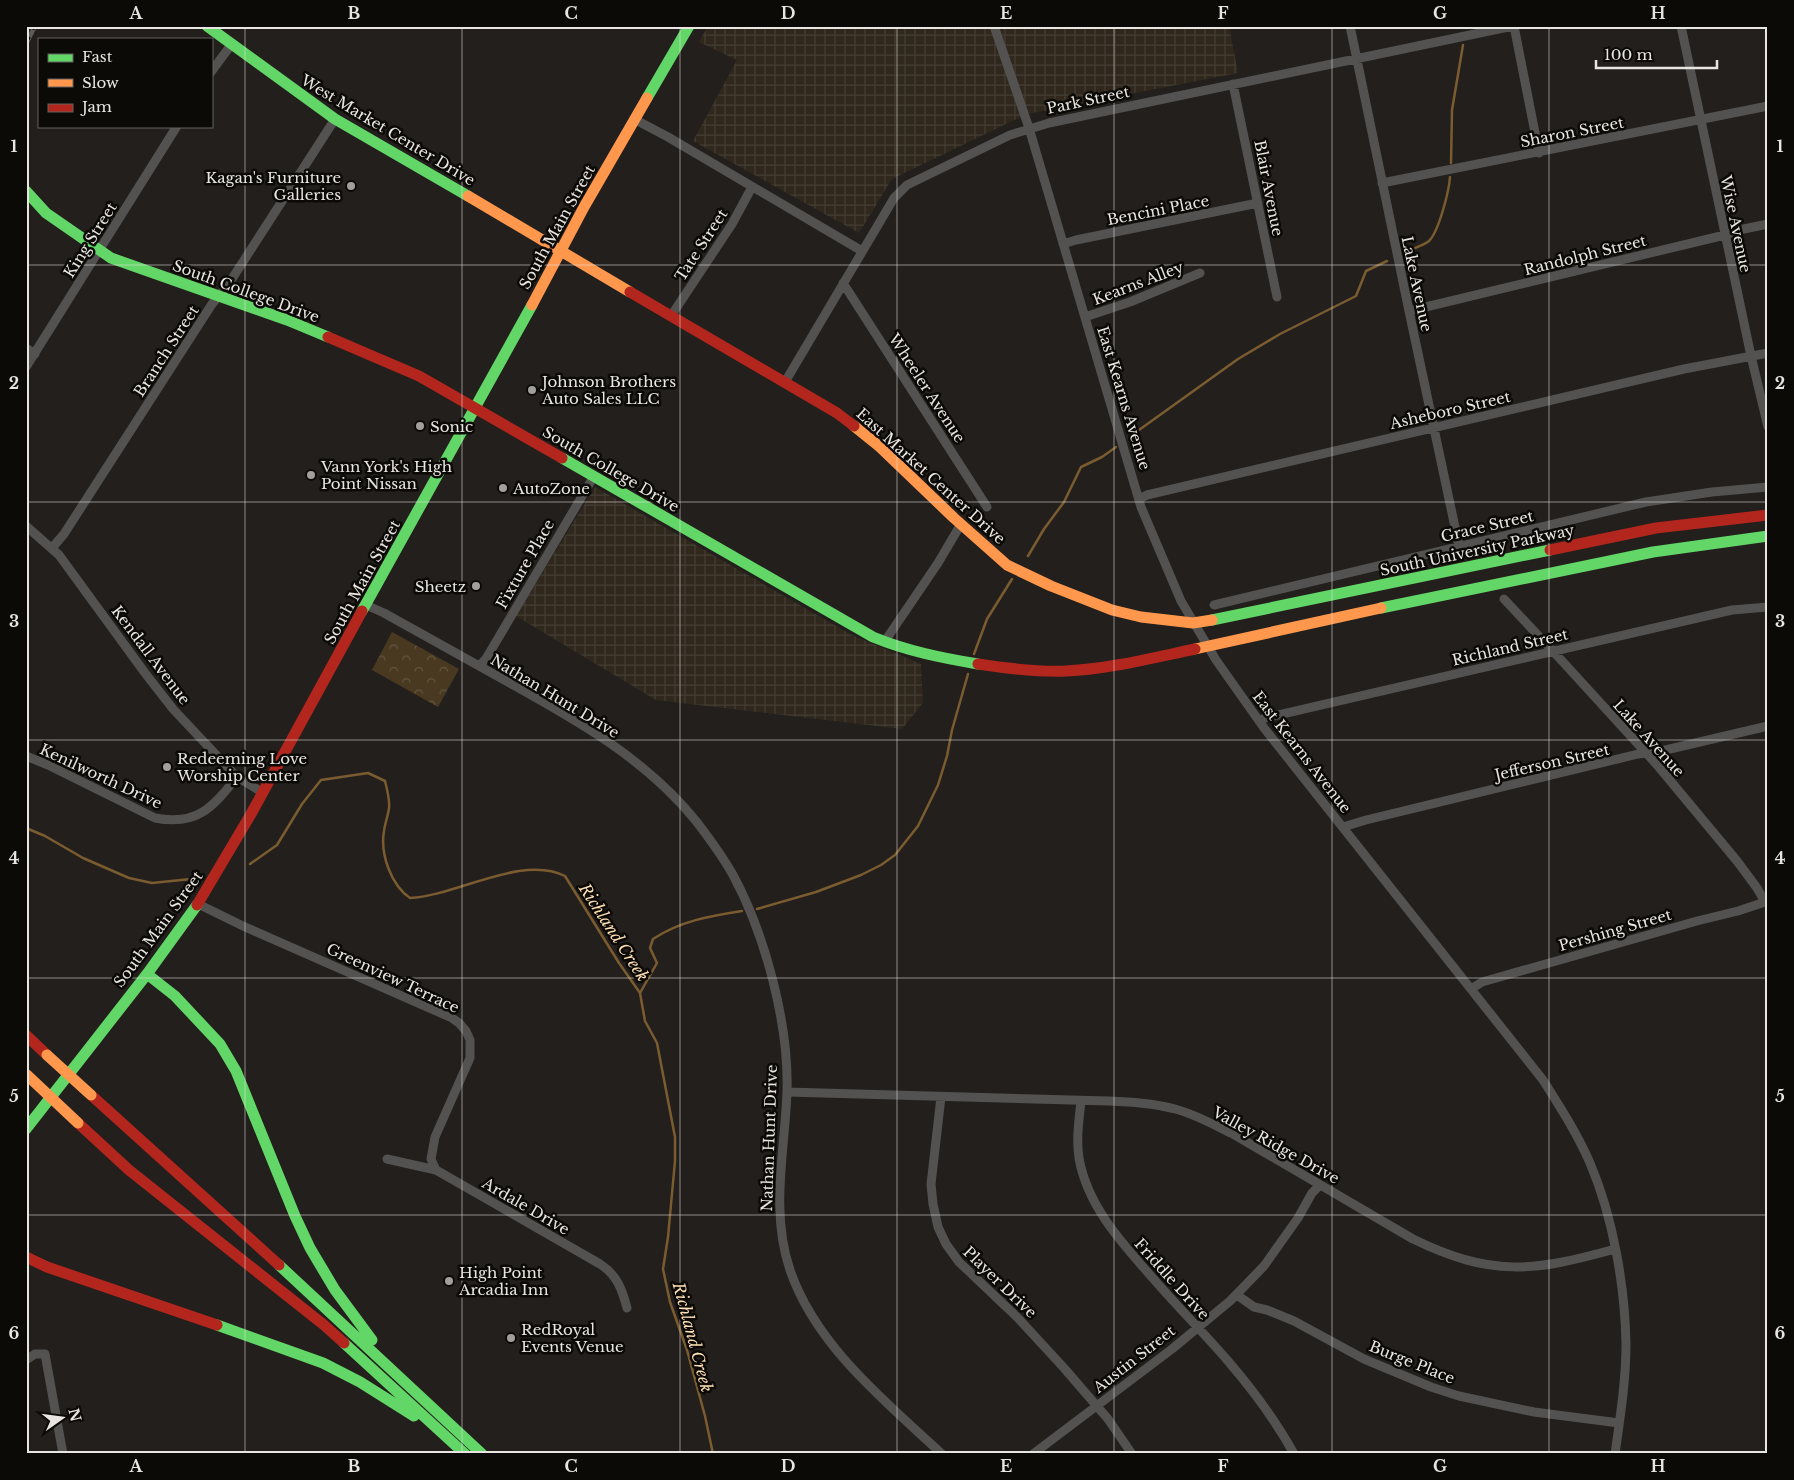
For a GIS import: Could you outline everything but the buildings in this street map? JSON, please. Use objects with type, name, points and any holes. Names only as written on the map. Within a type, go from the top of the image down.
[{"type":"main road","name":"West Market Center Drive","points":[[207,26],[335,119],[559,251]]},
{"type":"main road","name":"South Main Street","points":[[26,1129],[147,974],[198,904],[475,409],[559,251],[689,26]]},
{"type":"main road","name":"South College Drive","points":[[26,191],[46,213],[98,251],[111,258],[287,320],[419,376],[873,637],[898,647],[936,657],[996,668],[1065,671],[1110,666],[1207,647]]},
{"type":"main road","name":"East Market Center Drive","points":[[559,251],[837,413],[880,448],[1008,565],[1051,586],[1112,610],[1141,617],[1193,623]]},
{"type":"main road","name":"South University Parkway","points":[[1193,623],[1656,528],[1768,515]]},
{"type":"main road","points":[[1207,647],[1296,626],[1654,552],[1768,536]]},
{"type":"main road","points":[[147,974],[175,996],[220,1044],[236,1071],[310,1248],[335,1290],[360,1325],[376,1346],[398,1366],[413,1388]]},
{"type":"main road","points":[[26,1034],[91,1096],[229,1219],[413,1388],[482,1454]]},
{"type":"main road","points":[[27,1075],[129,1170],[324,1325],[465,1454]]},
{"type":"main road","points":[[26,1257],[47,1267],[323,1363],[360,1382],[440,1432]]},
{"type":"street","name":"East Kearns Avenue","points":[[994,26],[1028,128],[1141,507],[1181,601],[1207,647],[1259,721],[1543,1080],[1572,1126],[1589,1162],[1608,1217],[1624,1310],[1626,1346],[1615,1454]]},
{"type":"street","name":"Lake Avenue","points":[[1350,26],[1460,546]]},
{"type":"street","points":[[1514,26],[1539,153]]},
{"type":"street","name":"Park Street","points":[[785,382],[894,198],[907,185],[1028,128],[1514,26]]},
{"type":"street","name":"Wise Avenue","points":[[1681,26],[1751,356],[1768,426]]},
{"type":"street","points":[[212,71],[231,45]]},
{"type":"street","name":"Blair Avenue","points":[[1233,84],[1276,297]]},
{"type":"street","name":"Sharon Street","points":[[1382,183],[1768,106]]},
{"type":"street","name":"Branch Street","points":[[52,548],[64,534],[218,297],[228,286],[335,119]]},
{"type":"street","points":[[634,119],[862,251]]},
{"type":"street","name":"King Street","points":[[26,367],[176,128]]},
{"type":"street","name":"Tate Street","points":[[671,316],[732,224],[752,187]]},
{"type":"street","name":"Bencini Place","points":[[1063,244],[1258,203]]},
{"type":"street","name":"Randolph Street","points":[[1409,312],[1768,224]]},
{"type":"street","name":"Kearns Alley","points":[[1085,318],[1200,273]]},
{"type":"street","name":"Wheeler Avenue","points":[[843,283],[987,507]]},
{"type":"street","points":[[26,348],[35,354]]},
{"type":"street","name":"Asheboro Street","points":[[1139,499],[1147,495],[1684,369],[1768,353]]},
{"type":"street","name":"Fixture Place","points":[[480,666],[487,658],[594,476]]},
{"type":"street","name":"Grace Street","points":[[1214,605],[1655,501],[1712,492],[1768,487]]},
{"type":"street","points":[[885,641],[938,563],[961,524]]},
{"type":"street","name":"Kendall Avenue","points":[[26,526],[52,548],[80,582],[173,709],[237,778],[262,792]]},
{"type":"street","name":"Lake Avenue","points":[[1504,599],[1658,766],[1737,861],[1766,902]]},
{"type":"street","name":"Nathan Hunt Drive","points":[[366,605],[480,666],[596,733],[640,765],[673,795],[701,828],[732,874],[754,923],[764,954],[782,1028],[787,1068],[787,1092],[779,1200],[785,1254],[790,1272],[812,1315],[828,1339],[883,1399],[942,1454]]},
{"type":"street","name":"Richland Street","points":[[1259,721],[1265,718],[1732,610],[1768,606]]},
{"type":"street","name":"Jefferson Street","points":[[1343,827],[1644,753],[1768,726]]},
{"type":"street","name":"Kenilworth Drive","points":[[26,756],[154,818],[168,821],[197,817],[210,808],[237,778]]},
{"type":"street","name":"Pershing Street","points":[[1471,988],[1482,982],[1766,902]]},
{"type":"street","name":"Greenview Terrace","points":[[198,904],[251,930],[452,1018],[459,1023],[466,1031],[470,1040],[470,1058],[434,1137],[431,1159],[436,1170]]},
{"type":"street","name":"Valley Ridge Drive","points":[[787,1092],[1131,1102],[1174,1109],[1232,1134],[1413,1239],[1442,1253],[1483,1264],[1521,1267],[1572,1261],[1615,1249]]},
{"type":"street","name":"Player Drive","points":[[941,1097],[931,1184],[938,1227],[946,1244],[959,1262],[1044,1345],[1108,1419],[1132,1454]]},
{"type":"street","name":"Friddle Drive","points":[[1081,1101],[1078,1138],[1080,1158],[1091,1194],[1100,1212],[1122,1243],[1228,1361],[1283,1433],[1294,1454]]},
{"type":"street","name":"Ardale Drive","points":[[388,1159],[436,1170],[607,1268],[620,1285],[627,1308]]},
{"type":"street","name":"Austin Street","points":[[1033,1454],[1172,1349],[1237,1295],[1264,1266],[1298,1218],[1312,1193],[1320,1185]]},
{"type":"street","name":"Burge Place","points":[[1237,1295],[1254,1306],[1294,1321],[1364,1359],[1430,1387],[1459,1396],[1534,1412],[1619,1423]]},
{"type":"street","points":[[26,1360],[35,1354],[45,1354],[63,1454]]},
{"type":"shaded area","points":[[708,26],[1229,26],[1238,73],[1027,114],[892,179],[859,233],[693,141],[737,60],[699,42]]},
{"type":"shaded area","points":[[595,487],[852,635],[921,664],[923,703],[902,729],[656,700],[516,616]]},
{"type":"green space","points":[[392,632],[459,669],[438,707],[372,670]]},
{"type":"waterway","points":[[1451,163],[1452,110],[1463,45]]},
{"type":"waterway","points":[[1411,250],[1429,241],[1433,236],[1443,210],[1450,177]]},
{"type":"waterway","points":[[1132,435],[1238,359],[1280,334],[1356,296],[1366,271],[1387,261]]},
{"type":"waterway","points":[[1028,556],[1044,529],[1064,502],[1081,467],[1102,457],[1116,447]]},
{"type":"waterway","points":[[974,654],[987,619],[1012,579]]},
{"type":"waterway","points":[[757,909],[816,892],[861,875],[881,865],[895,855],[918,826],[938,785],[968,674]]},
{"type":"waterway","name":"Richland Creek","points":[[250,864],[277,845],[302,804],[321,780],[368,773],[385,781],[389,805],[383,840],[385,859],[397,885],[410,898],[428,896],[489,878],[529,870],[548,871],[565,876],[640,993],[645,1021],[657,1043],[675,1137],[675,1161],[663,1269],[670,1302],[687,1350],[705,1416],[713,1454]]},
{"type":"waterway","name":"Richland Creek","points":[[26,828],[45,836],[83,858],[129,878],[152,883],[191,879]]},
{"type":"waterway","points":[[640,993],[657,963],[650,948],[653,939],[674,928],[707,917],[742,911]]},
{"type":"railway","points":[[26,44],[35,26]]},
{"type":"traffic: fast","points":[[207,26],[335,119],[468,196]]},
{"type":"traffic: fast","points":[[647,98],[689,26]]},
{"type":"traffic: fast","points":[[26,191],[46,213],[111,258],[287,320],[328,337]]},
{"type":"traffic: fast","points":[[362,611],[532,305]]},
{"type":"traffic: fast","points":[[562,458],[873,637],[925,654],[978,664]]},
{"type":"traffic: fast","points":[[1381,608],[1653,552],[1768,536]]},
{"type":"traffic: fast","points":[[1212,620],[1550,550]]},
{"type":"traffic: fast","points":[[26,1129],[147,974],[197,905]]},
{"type":"traffic: fast","points":[[147,974],[175,996],[220,1044],[236,1071],[310,1248],[335,1290],[372,1340]]},
{"type":"traffic: fast","points":[[279,1265],[482,1454]]},
{"type":"traffic: fast","points":[[217,1325],[323,1363],[360,1382],[414,1416]]},
{"type":"traffic: fast","points":[[344,1343],[465,1454]]},
{"type":"traffic: slow","points":[[532,305],[584,207],[647,98]]},
{"type":"traffic: slow","points":[[468,196],[630,292]]},
{"type":"traffic: slow","points":[[854,426],[880,447],[954,518],[1007,565],[1051,586],[1112,610],[1141,617],[1193,623],[1212,620]]},
{"type":"traffic: slow","points":[[1195,649],[1381,608]]},
{"type":"traffic: slow","points":[[47,1055],[91,1095]]},
{"type":"traffic: slow","points":[[27,1075],[78,1123]]},
{"type":"traffic: jam","points":[[630,292],[837,413],[854,426]]},
{"type":"traffic: jam","points":[[328,337],[419,376],[562,458]]},
{"type":"traffic: jam","points":[[1550,550],[1656,528],[1768,515]]},
{"type":"traffic: jam","points":[[197,905],[251,814],[362,611]]},
{"type":"traffic: jam","points":[[978,664],[1045,671],[1082,670],[1114,666],[1195,649]]},
{"type":"traffic: jam","points":[[26,1035],[47,1055]]},
{"type":"traffic: jam","points":[[91,1095],[279,1265]]},
{"type":"traffic: jam","points":[[78,1123],[129,1170],[344,1343]]},
{"type":"traffic: jam","points":[[26,1257],[47,1267],[217,1325]]},
{"type":"place","name":"Kagan's Furniture Galleries","points":[[351,186]]},
{"type":"place","name":"Johnson Brothers Auto Sales LLC","points":[[532,390]]},
{"type":"place","name":"Sonic","points":[[420,426]]},
{"type":"place","name":"Vann York's High Point Nissan","points":[[311,475]]},
{"type":"place","name":"AutoZone","points":[[503,488]]},
{"type":"place","name":"Sheetz","points":[[476,586]]},
{"type":"place","name":"Redeeming Love Worship Center","points":[[167,767]]},
{"type":"place","name":"High Point Arcadia Inn","points":[[449,1281]]},
{"type":"place","name":"RedRoyal Events Venue","points":[[511,1338]]}]
